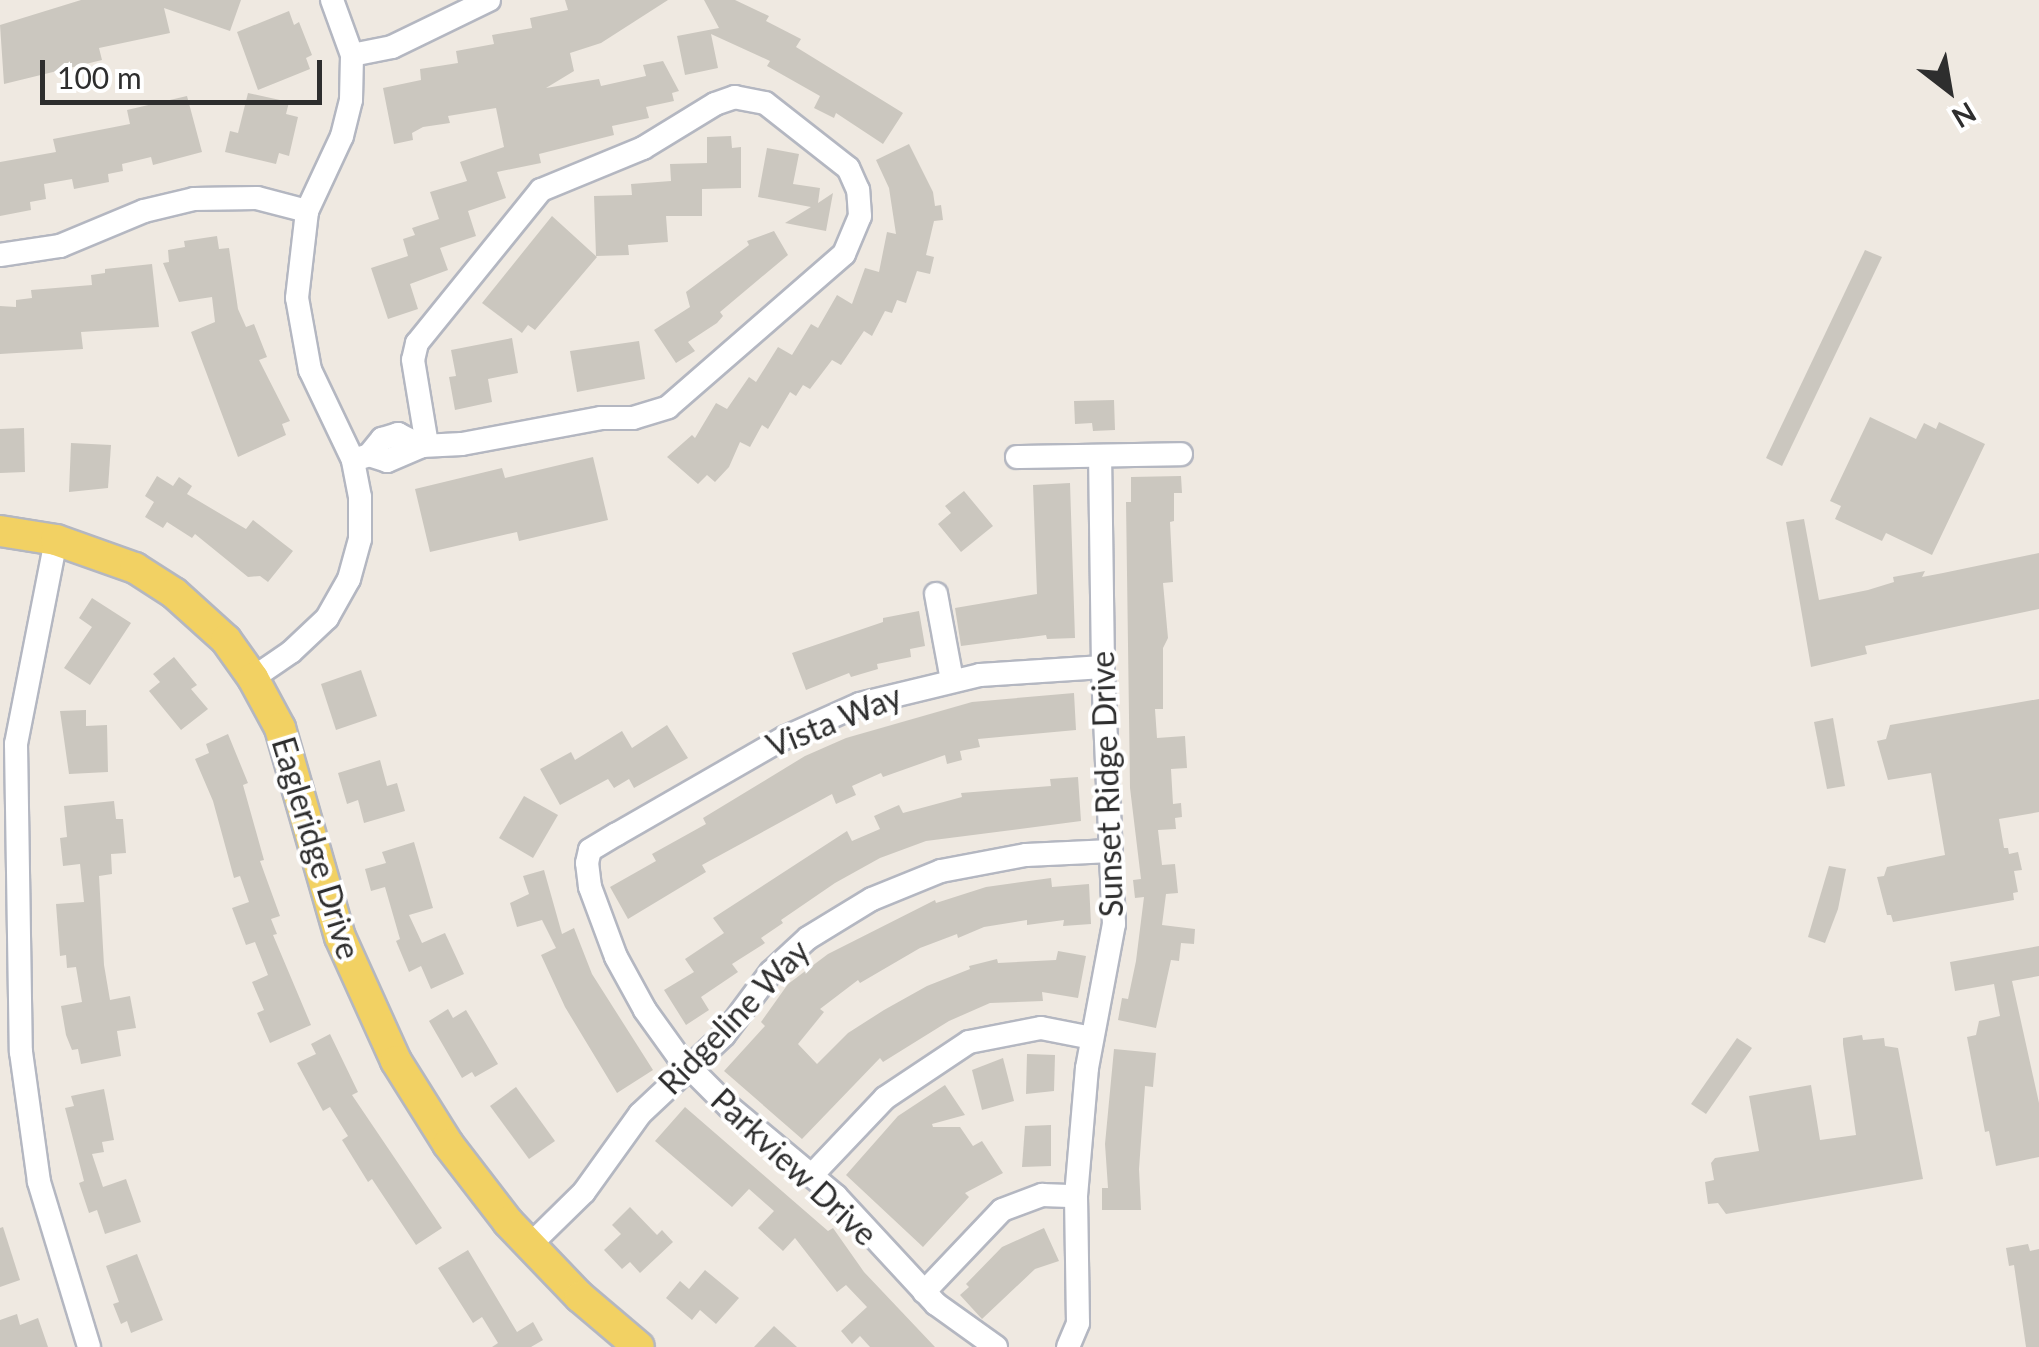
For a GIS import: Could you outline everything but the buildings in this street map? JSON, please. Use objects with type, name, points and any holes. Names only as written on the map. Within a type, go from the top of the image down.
[{"type":"main road","name":"Eagleridge Drive","points":[[0,531],[56,540],[135,568],[174,593],[226,640],[253,678],[289,753],[340,937],[380,1030],[448,1144],[529,1246],[639,1347]]},
{"type":"street","points":[[253,678],[310,636],[327,618],[348,580],[362,518],[361,458],[318,391],[304,349],[297,276],[307,212],[348,120],[352,55],[332,0]]},
{"type":"street","points":[[352,55],[392,46],[489,0]]},
{"type":"street","points":[[361,458],[382,439],[398,434],[424,446],[462,444],[588,420],[633,418],[678,401],[844,254],[860,216],[858,190],[848,168],[765,103],[736,97],[715,104],[643,148],[550,184],[524,205],[416,343],[412,360],[424,446]]},
{"type":"street","points":[[0,255],[60,246],[144,211],[194,199],[257,198],[307,212]]},
{"type":"street","points":[[1017,457],[1181,454]]},
{"type":"street","name":"Sunset Ridge Drive","points":[[1068,1347],[1078,1322],[1076,1196],[1092,1038],[1114,924],[1103,666],[1100,456]]},
{"type":"street","points":[[56,540],[16,744],[14,1091],[89,1347]]},
{"type":"street","points":[[936,594],[952,680]]},
{"type":"street","name":"Vista Way","points":[[590,850],[817,722],[860,704],[952,680],[1103,666]]},
{"type":"street","name":"Parkview Drive","points":[[590,850],[590,887],[616,958],[644,1010],[689,1069],[812,1175],[924,1292],[996,1347]]},
{"type":"street","name":"Ridgeline Way","points":[[529,1246],[584,1192],[640,1114],[735,1023],[784,958],[847,912],[914,880],[972,863],[1026,855],[1111,852]]},
{"type":"street","points":[[812,1175],[885,1098],[969,1042],[1026,1029],[1092,1038]]},
{"type":"street","points":[[924,1292],[1002,1210],[1034,1196],[1076,1196]]}]
